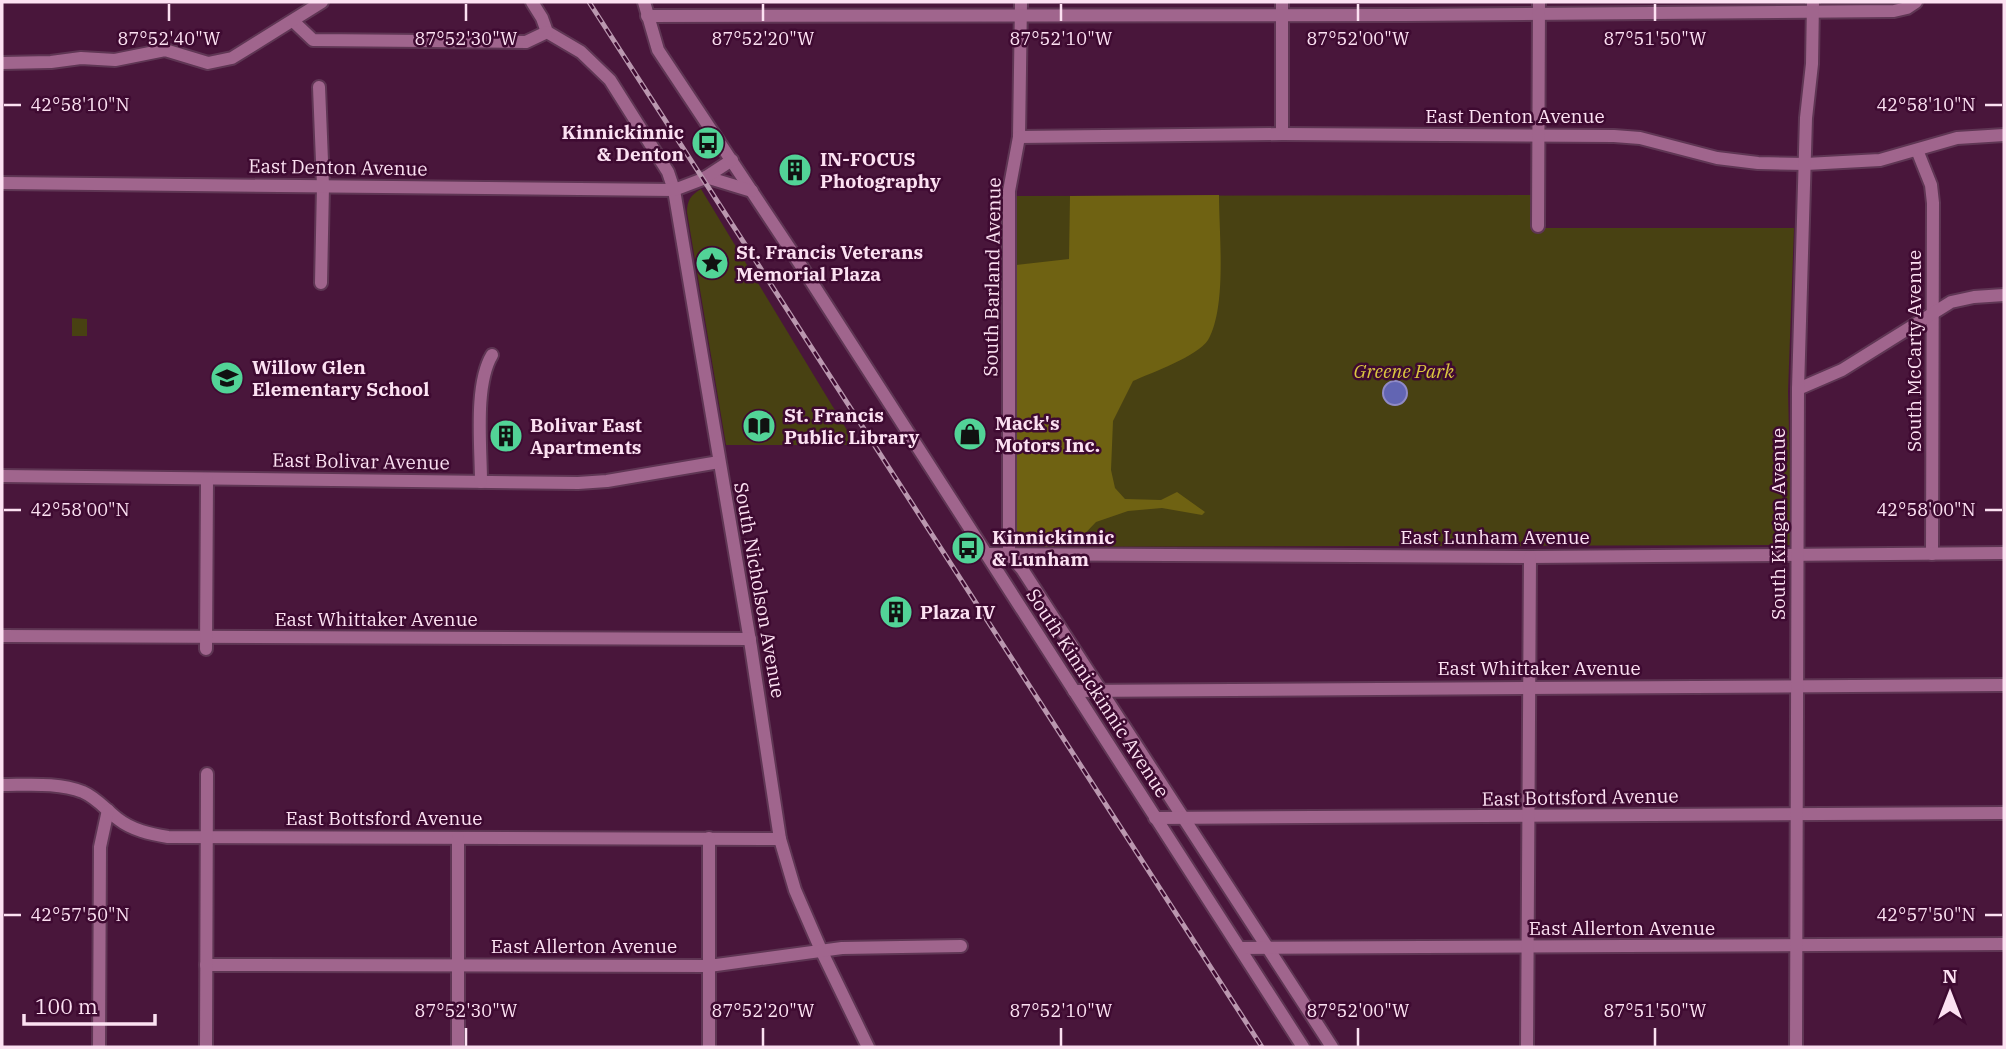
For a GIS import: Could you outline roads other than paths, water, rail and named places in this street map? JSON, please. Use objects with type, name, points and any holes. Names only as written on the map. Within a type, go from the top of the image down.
[{"type":"street","points":[[2,62],[51,62],[81,58],[115,60],[164,50],[208,63],[220,62],[232,58],[322,2]]},
{"type":"street","points":[[293,22],[313,40],[526,43],[547,32],[532,2]]},
{"type":"street","name":"South Kinnickinnic Avenue","points":[[644,2],[658,50],[732,160],[1303,1047]]},
{"type":"street","name":"South Barland Avenue","points":[[1009,554],[1009,191],[1019,138],[1021,2]]},
{"type":"street","points":[[647,16],[1021,15],[1145,8],[1814,7],[1894,11],[1902,10],[1916,2]]},
{"type":"street","name":"South Kingan Avenue","points":[[1796,1047],[1798,389],[1806,118],[1812,64],[1814,7]]},
{"type":"street","points":[[1282,8],[1282,134]]},
{"type":"street","points":[[1538,226],[1539,8]]},
{"type":"street","name":"South Nicholson Avenue","points":[[547,32],[581,52],[610,80],[667,172],[674,190],[750,639],[780,839],[795,890],[868,1047]]},
{"type":"street","points":[[319,87],[323,186],[321,283]]},
{"type":"street","name":"East Denton Avenue","points":[[1019,138],[1282,134],[1640,138],[1717,158],[1758,163],[1806,164],[1880,160],[1957,138],[2004,135]]},
{"type":"street","name":"South McCarty Avenue","points":[[1917,150],[1931,185],[1933,203],[1932,554]]},
{"type":"street","points":[[1002,155],[1015,160]]},
{"type":"street","points":[[674,190],[706,177],[732,160]]},
{"type":"street","points":[[706,177],[752,191]]},
{"type":"street","name":"East Denton Avenue","points":[[2,183],[674,190]]},
{"type":"street","points":[[1798,389],[1842,370],[1951,302],[2004,295]]},
{"type":"street","points":[[481,482],[481,384],[492,355]]},
{"type":"street","name":"East Bolivar Avenue","points":[[2,476],[578,483],[607,481],[719,462]]},
{"type":"street","points":[[206,643],[207,479]]},
{"type":"street","name":"East Lunham Avenue","points":[[986,554],[1530,557],[2004,553]]},
{"type":"street","name":"South Kinnickinnic Avenue","points":[[1009,554],[1023,569],[1332,1047]]},
{"type":"street","points":[[1527,1047],[1530,557]]},
{"type":"street","name":"East Whittaker Avenue","points":[[2,636],[206,643],[750,639]]},
{"type":"street","name":"East Whittaker Avenue","points":[[1074,691],[2004,685]]},
{"type":"street","points":[[206,1047],[207,774]]},
{"type":"street","name":"East Bottsford Avenue","points":[[2,785],[71,789],[97,800],[120,821],[148,834],[168,837],[780,839]]},
{"type":"street","points":[[99,1047],[100,847],[108,810]]},
{"type":"street","name":"East Bottsford Avenue","points":[[1155,818],[2004,813]]},
{"type":"street","points":[[458,838],[458,1047]]},
{"type":"street","points":[[709,838],[709,1047]]},
{"type":"street","name":"East Allerton Avenue","points":[[1240,948],[2004,944]]},
{"type":"street","name":"East Allerton Avenue","points":[[206,965],[709,966],[870,946],[961,946]]},
{"type":"railway","points":[[589,2],[1262,1047]]},
{"type":"place","name":"Kinnickinnic & Denton","points":[[708,143]]},
{"type":"place","name":"IN-FOCUS Photography","points":[[795,170]]},
{"type":"place","name":"St. Francis Veterans Memorial Plaza","points":[[712,263]]},
{"type":"place","name":"Willow Glen Elementary School","points":[[227,378]]},
{"type":"place","name":"St. Francis Public Library","points":[[759,426]]},
{"type":"place","name":"Mack's Motors Inc.","points":[[970,434]]},
{"type":"place","name":"Bolivar East Apartments","points":[[506,436]]},
{"type":"place","name":"Kinnickinnic & Lunham","points":[[968,548]]},
{"type":"place","name":"Plaza IV","points":[[896,612]]},
{"type":"park label","name":"Greene Park","points":[[1404,371]]}]
